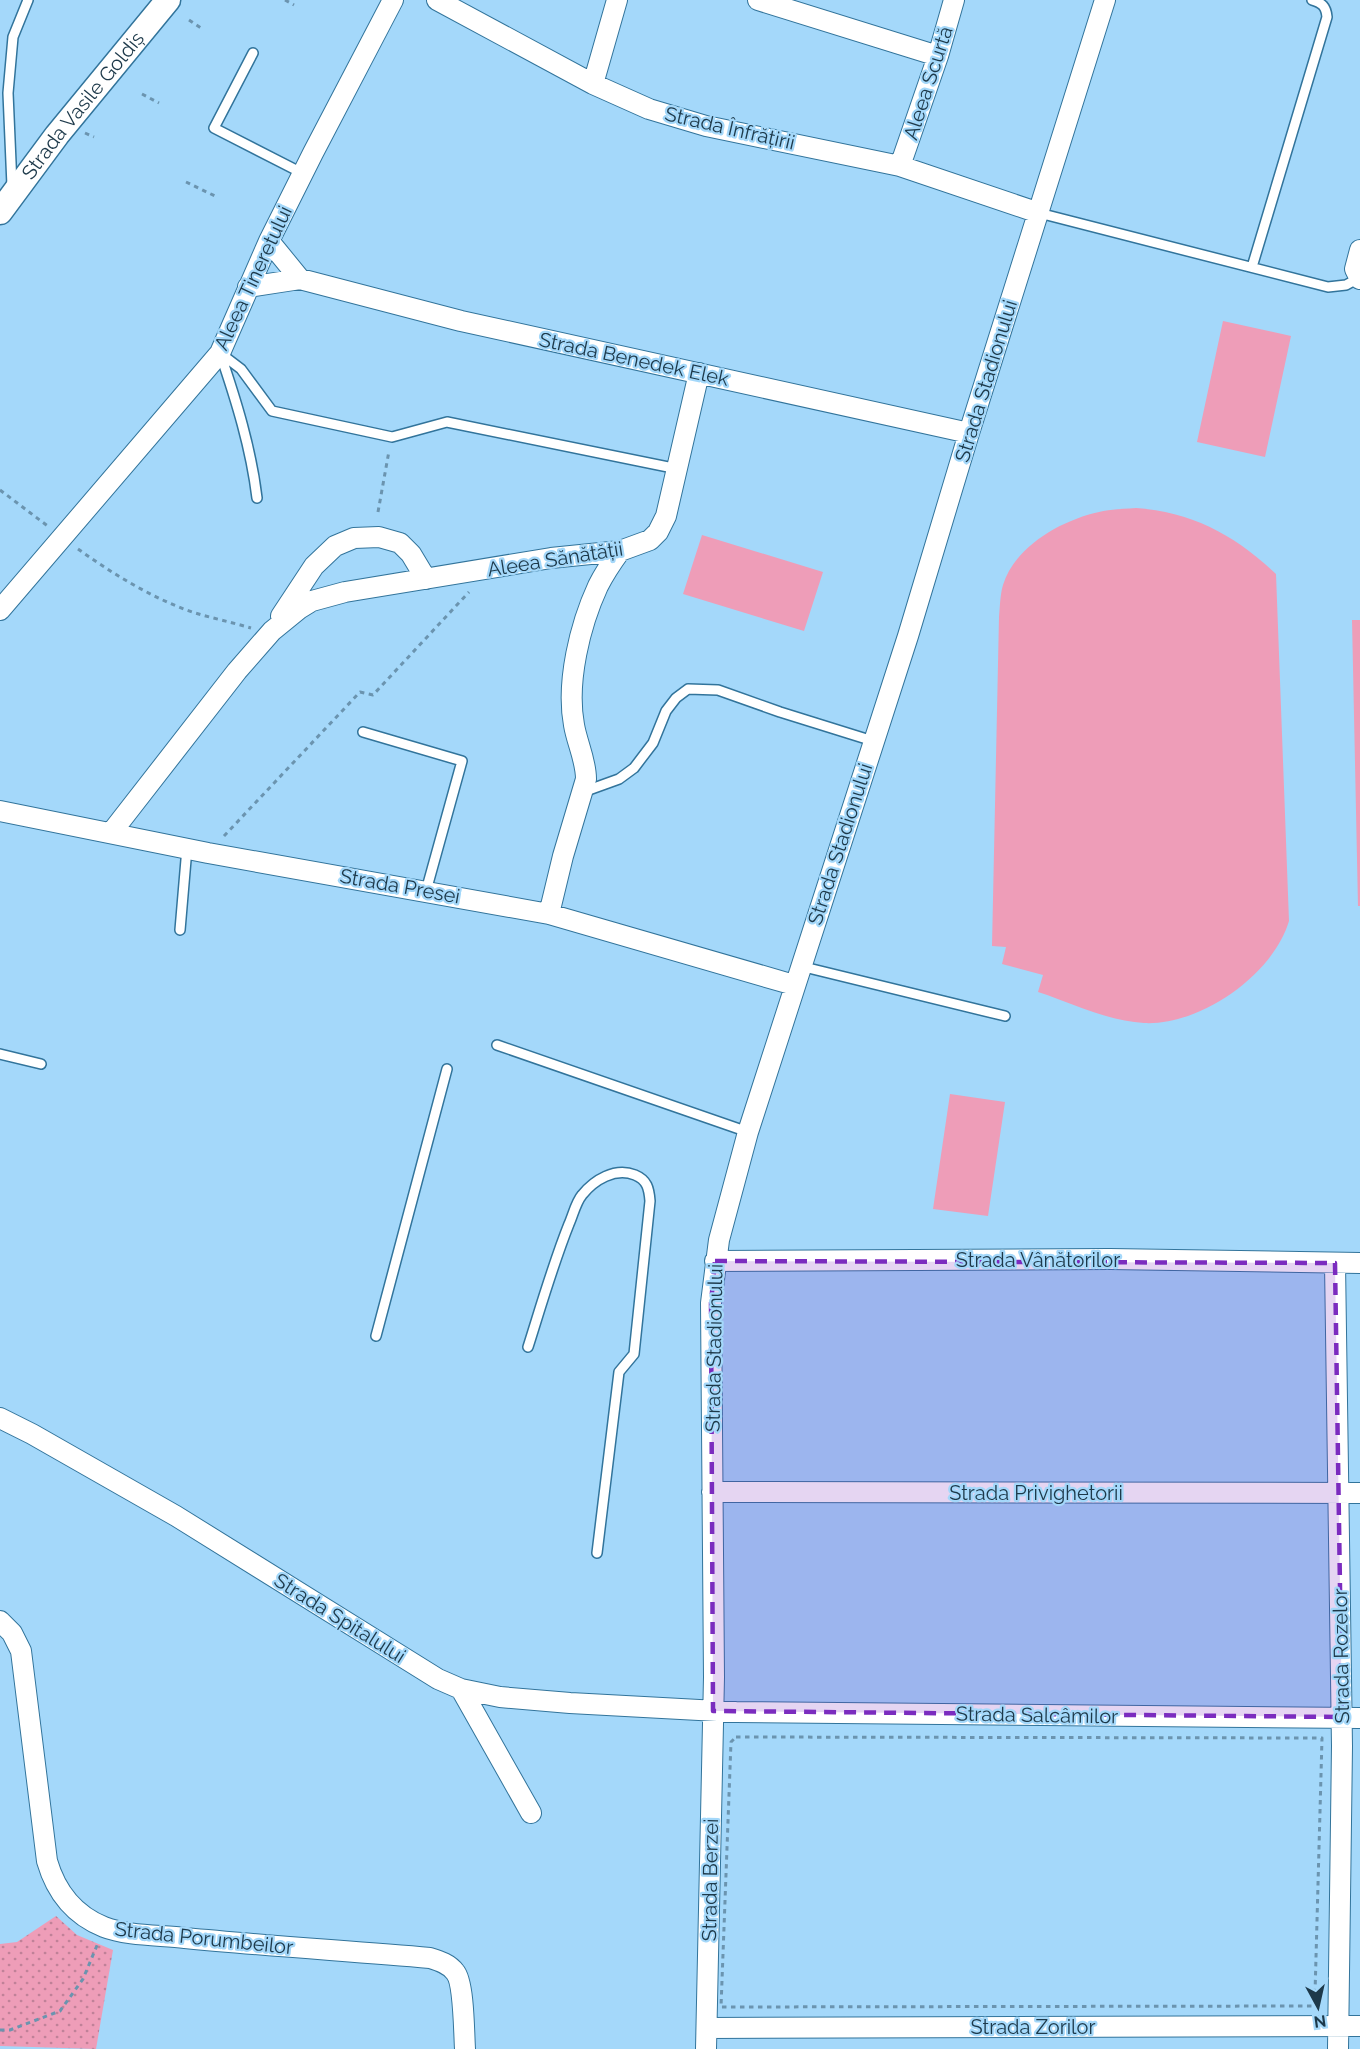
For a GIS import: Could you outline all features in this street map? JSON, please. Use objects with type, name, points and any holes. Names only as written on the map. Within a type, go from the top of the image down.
[{"type":"street","name":"Strada Vasile Goldiș","points":[[6,203],[57,135],[168,0]]},
{"type":"street","name":"Aleea Tineretului","points":[[0,610],[220,353],[248,287],[302,173],[393,0]]},
{"type":"street","name":"Strada Înfrățirii","points":[[437,0],[593,84],[649,109],[706,126],[900,166],[1039,213]]},
{"type":"street","points":[[593,84],[617,0]]},
{"type":"street","points":[[758,0],[938,56]]},
{"type":"street","name":"Aleea Scurtă","points":[[900,166],[938,56],[954,0]]},
{"type":"street","name":"Strada Stadionului","points":[[713,1711],[711,1303],[715,1261],[725,1216],[748,1132],[794,985],[908,636],[969,433],[1106,0]]},
{"type":"street","points":[[269,241],[300,279]]},
{"type":"street","points":[[1359,279],[1355,269],[1360,250]]},
{"type":"street","name":"Strada Benedek Elek","points":[[248,287],[300,279],[460,321],[969,433]]},
{"type":"street","name":"Aleea Sănătății","points":[[272,631],[299,609],[326,596],[551,558],[620,551],[640,545],[658,532],[666,516],[699,373]]},
{"type":"street","name":"Aleea Sănătății","points":[[111,833],[237,671],[272,631],[314,566],[335,546],[354,538],[379,537],[400,543],[411,554],[426,579]]},
{"type":"street","points":[[549,914],[562,856],[583,792],[586,770],[574,725],[574,674],[585,618],[599,584],[620,551]]},
{"type":"street","name":"Strada Presei","points":[[0,811],[208,853],[549,914],[794,985]]},
{"type":"street","name":"Strada Vânătorilor","points":[[715,1261],[1110,1259],[1360,1263]]},
{"type":"street","name":"Strada Rozelor","points":[[1335,1263],[1337,1493],[1351,1717],[1338,2049]]},
{"type":"street","name":"Strada Spitalului","points":[[0,1418],[176,1516],[438,1679],[461,1689],[500,1697],[713,1711]]},
{"type":"street","name":"Strada Privighetorii","points":[[712,1492],[1360,1493]]},
{"type":"street","name":"Strada Porumbeilor","points":[[0,1621],[12,1633],[21,1651],[42,1834],[52,1878],[61,1896],[88,1918],[104,1927],[119,1931],[430,1958],[448,1965],[458,1974],[465,2049]]},
{"type":"street","points":[[461,1689],[531,1813]]},
{"type":"street","name":"Strada Salcâmilor","points":[[713,1711],[1351,1717]]},
{"type":"street","name":"Strada Berzei","points":[[706,2049],[713,1711]]},
{"type":"street","name":"Strada Zorilor","points":[[707,2028],[1360,2026]]},
{"type":"lane","points":[[6,203],[8,93],[13,38],[28,0]]},
{"type":"lane","points":[[1252,267],[1327,17],[1322,4],[1312,0]]},
{"type":"lane","points":[[253,53],[214,128],[302,173]]},
{"type":"lane","points":[[1039,213],[1328,287],[1346,285],[1359,279]]},
{"type":"lane","points":[[220,353],[241,369],[272,411],[392,437],[447,422],[678,469]]},
{"type":"lane","points":[[220,353],[233,389],[254,469],[257,498]]},
{"type":"lane","points":[[583,792],[619,779],[634,768],[653,743],[666,711],[676,698],[688,689],[718,690],[873,741]]},
{"type":"lane","points":[[363,732],[462,761],[426,891]]},
{"type":"lane","points":[[180,930],[187,848]]},
{"type":"lane","points":[[800,966],[1005,1016]]},
{"type":"lane","points":[[497,1044],[748,1132]]},
{"type":"lane","points":[[0,1054],[41,1064]]},
{"type":"lane","points":[[376,1336],[447,1069]]},
{"type":"lane","points":[[528,1347],[549,1280],[581,1196],[596,1180],[614,1174],[633,1174],[644,1180],[649,1188],[650,1201],[634,1354],[619,1372],[597,1553]]},
{"type":"path","points":[[285,0],[294,5]]},
{"type":"path","points":[[189,20],[201,28]]},
{"type":"path","points":[[142,94],[159,103]]},
{"type":"path","points":[[186,182],[217,197]]},
{"type":"path","points":[[378,512],[392,437]]},
{"type":"path","points":[[0,490],[116,574],[169,602],[192,612],[254,629],[272,631]]},
{"type":"path","points":[[208,853],[360,692],[373,695],[491,568]]},
{"type":"path","points":[[736,1737],[1322,1738],[1315,1994],[1312,2006],[721,2007],[730,1742],[736,1737]]},
{"type":"path","points":[[0,2030],[10,2030],[60,2011],[83,1979],[104,1927]]},
{"type":"highlighted area","points":[[715,1261],[1335,1263],[1342,1717],[713,1711],[711,1303]]},
{"type":"shaded area","points":[[1223,321],[1291,336],[1265,457],[1197,442]]},
{"type":"shaded area","points":[[1136,508],[1176,515],[1212,528],[1245,548],[1276,574],[1289,921],[1280,941],[1267,960],[1251,978],[1232,993],[1188,1016],[1166,1022],[1144,1023],[1103,1015],[1038,992],[1043,975],[1002,964],[1006,947],[992,946],[999,617],[1003,585],[1018,558],[1029,547],[1056,528],[1099,512]]},
{"type":"shaded area","points":[[702,535],[823,572],[804,631],[683,594]]},
{"type":"shaded area","points":[[1352,620],[1360,620],[1360,906],[1358,906]]},
{"type":"shaded area","points":[[950,1094],[1005,1102],[988,1216],[933,1209]]},
{"type":"shaded area","points":[[56,1916],[77,1935],[113,1950],[96,2049],[0,2046],[0,1944],[17,1942]]}]
